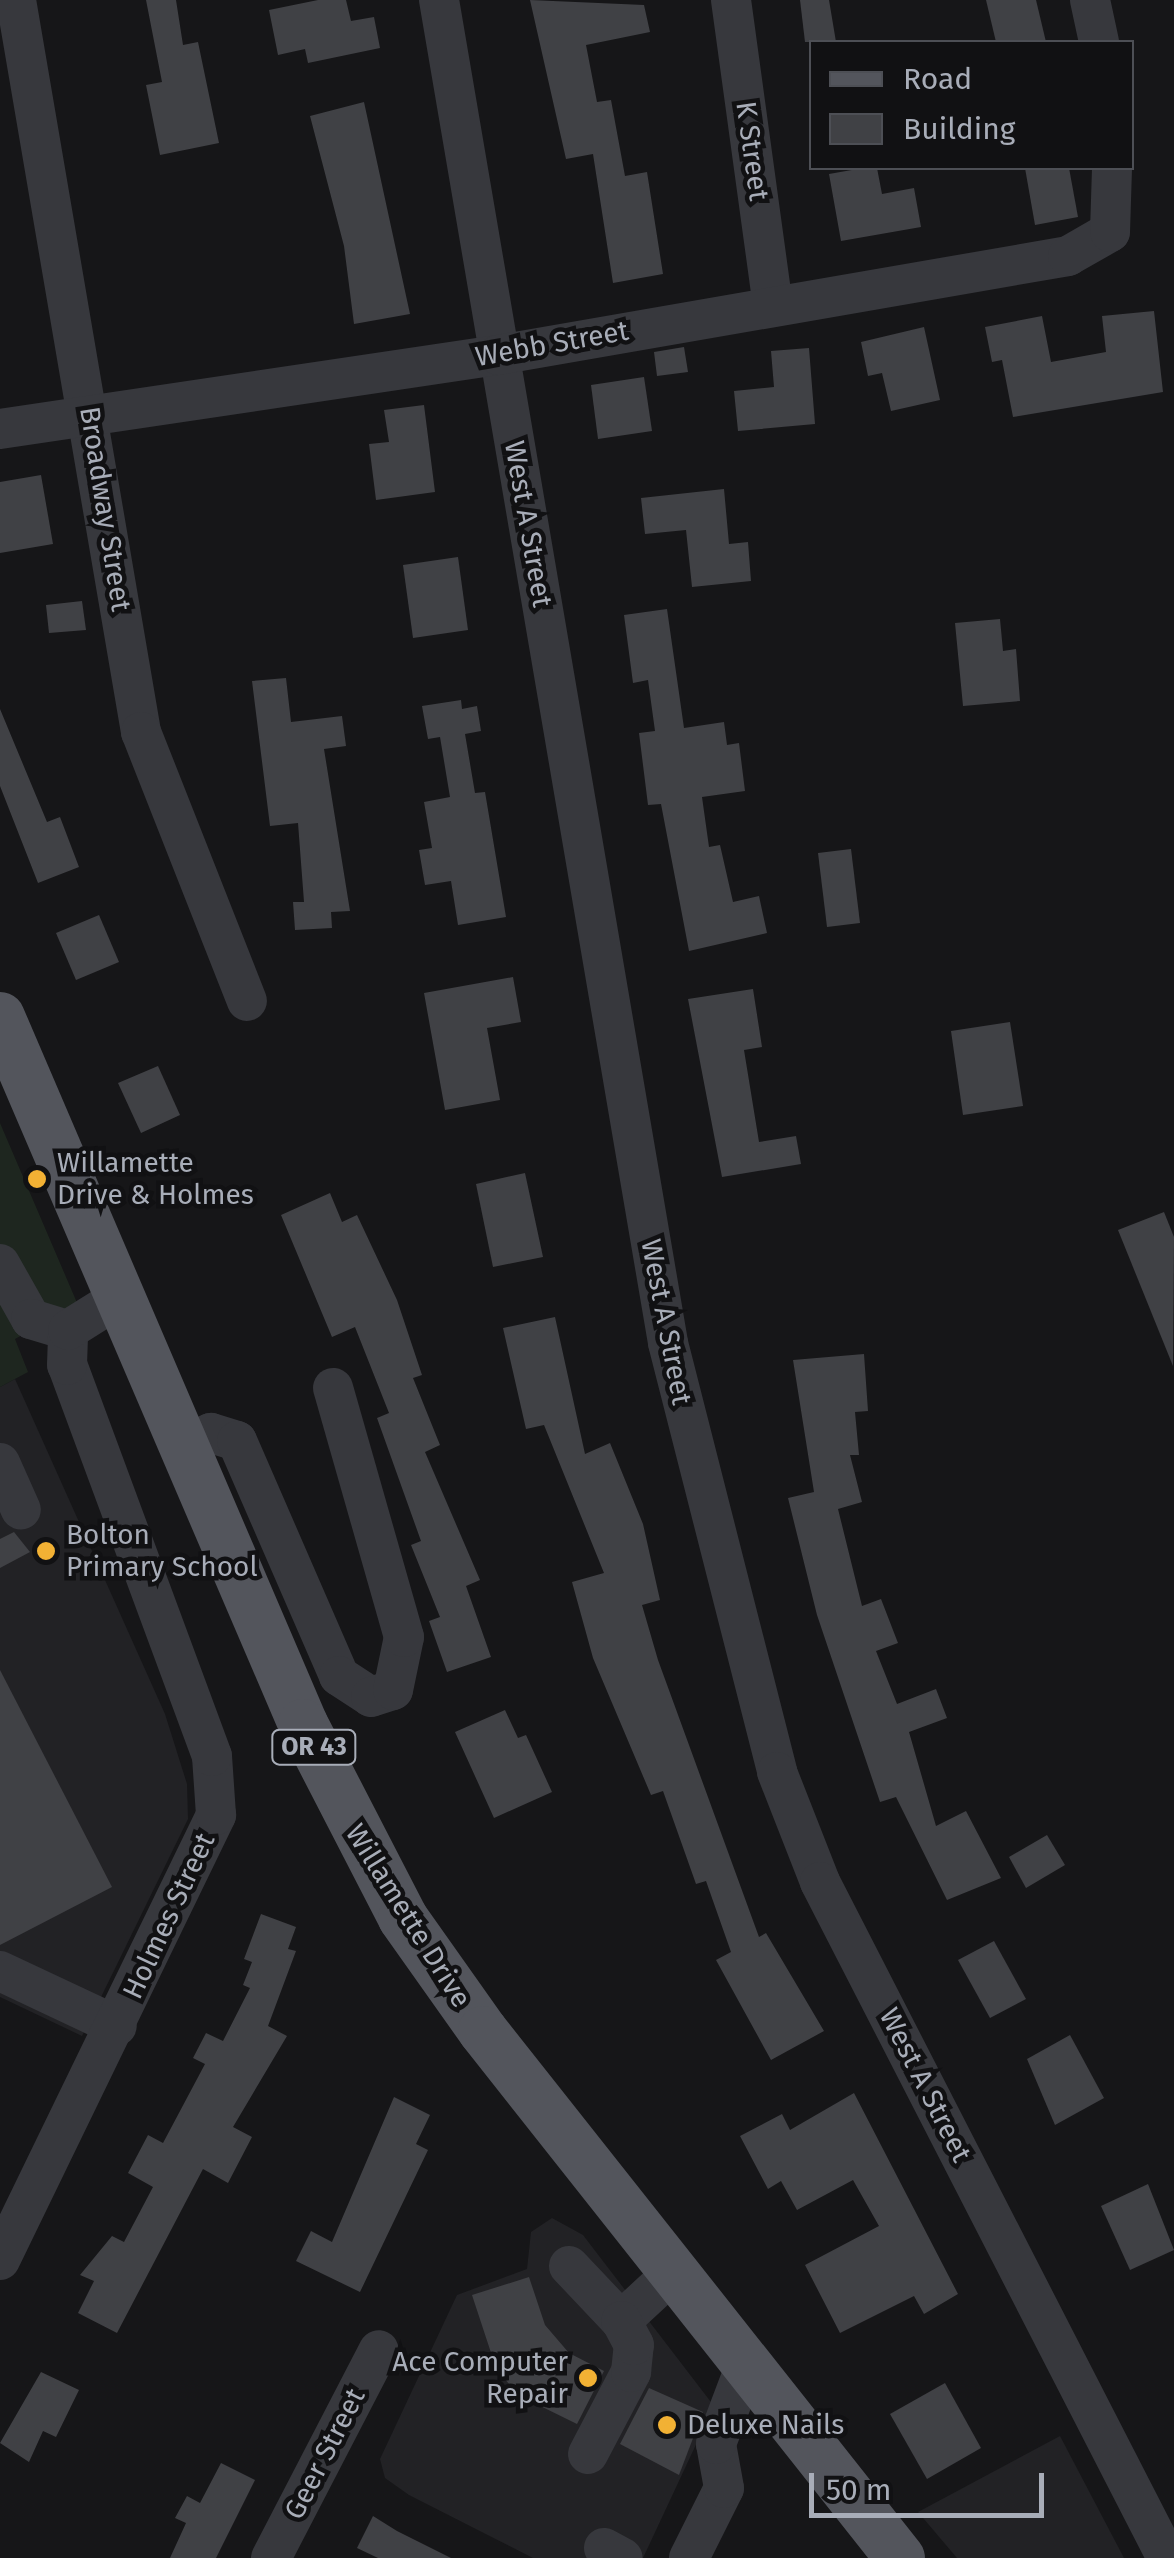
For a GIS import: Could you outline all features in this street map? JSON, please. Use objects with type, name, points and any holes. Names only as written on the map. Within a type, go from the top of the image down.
[{"type":"main road","name":"Willamette Drive","points":[[0,1016],[346,1818],[403,1918],[900,2558]]},
{"type":"street","name":"Broadway Street","points":[[16,0],[141,732],[247,1002]]},
{"type":"street","name":"West A Street","points":[[439,0],[668,1342],[777,1772],[820,1882],[1167,2558]]},
{"type":"street","name":"K Street","points":[[731,0],[772,302]]},
{"type":"street","points":[[1090,0],[1099,40]]},
{"type":"street","name":"Webb Street","points":[[0,429],[498,356],[772,302],[1068,256],[1100,242],[1113,219],[1112,170]]},
{"type":"street","points":[[3,1274],[32,1319],[68,1330],[119,1298]]},
{"type":"street","name":"Holmes Street","points":[[0,2260],[208,1840],[217,1794],[212,1756],[72,1386],[68,1330]]},
{"type":"street","points":[[184,1446],[212,1433],[237,1442],[339,1676],[371,1697],[393,1690],[404,1636],[333,1388]]},
{"type":"street","points":[[0,1463],[21,1510]]},
{"type":"street","points":[[0,1971],[117,2026]]},
{"type":"street","points":[[569,2266],[621,2322],[634,2345],[631,2372],[588,2454]]},
{"type":"street","points":[[621,2322],[675,2272]]},
{"type":"street","name":"Geer Street","points":[[271,2558],[378,2350]]},
{"type":"street","points":[[689,2558],[724,2488],[716,2444],[747,2362]]},
{"type":"shaded area","points":[[0,1123],[78,1305],[15,1339],[28,1372],[0,1387]]},
{"type":"shaded area","name":"Bolton Primary School","points":[[15,1379],[165,1714],[187,1784],[188,1819],[82,2036],[0,1997],[0,1387]]},
{"type":"shaded area","points":[[552,2218],[583,2235],[714,2406],[643,2558],[533,2558],[409,2495],[385,2478],[380,2459],[457,2295],[527,2269],[531,2232]]},
{"type":"shaded area","points":[[1060,2436],[1124,2558],[957,2558],[918,2512]]},
{"type":"building","points":[[146,0],[176,0],[183,45],[198,42],[219,143],[160,155],[146,85],[162,82]]},
{"type":"building","points":[[318,0],[346,0],[351,21],[374,17],[380,48],[308,63],[305,49],[278,55],[269,10]]},
{"type":"building","points":[[530,0],[644,5],[650,32],[586,45],[597,102],[611,100],[625,176],[647,172],[663,274],[613,283],[593,154],[566,159]]},
{"type":"building","points":[[800,0],[829,0],[836,40],[805,42]]},
{"type":"building","points":[[986,0],[1036,0],[1046,40],[996,40]]},
{"type":"building","points":[[364,102],[410,314],[354,324],[344,246],[310,116]]},
{"type":"building","points":[[877,170],[882,194],[914,188],[921,227],[841,241],[829,174]]},
{"type":"building","points":[[1025,170],[1069,170],[1078,217],[1035,225]]},
{"type":"building","points":[[1154,311],[1163,392],[1013,417],[1002,360],[992,362],[985,327],[1042,316],[1051,362],[1106,352],[1102,316]]},
{"type":"building","points":[[924,327],[940,400],[891,411],[882,373],[868,376],[861,342]]},
{"type":"building","points":[[684,347],[688,372],[657,376],[654,352]]},
{"type":"building","points":[[809,348],[815,424],[738,431],[734,391],[774,387],[771,351]]},
{"type":"building","points":[[644,377],[652,431],[598,439],[591,385]]},
{"type":"building","points":[[424,405],[435,492],[376,500],[369,444],[389,442],[384,410]]},
{"type":"building","points":[[41,475],[53,544],[0,553],[0,482]]},
{"type":"building","points":[[724,489],[729,544],[748,542],[751,581],[692,587],[686,530],[645,534],[641,498]]},
{"type":"building","points":[[458,557],[468,630],[413,638],[403,565]]},
{"type":"building","points":[[82,601],[86,630],[49,633],[46,605]]},
{"type":"building","points":[[667,609],[684,728],[724,722],[727,745],[739,743],[745,791],[702,797],[709,847],[720,845],[733,902],[759,896],[767,933],[689,951],[661,804],[648,805],[639,733],[655,731],[648,680],[633,683],[624,615]]},
{"type":"building","points":[[1000,619],[1003,651],[1016,649],[1020,701],[963,706],[955,623]]},
{"type":"building","points":[[286,678],[291,722],[342,716],[346,746],[324,749],[350,911],[331,912],[332,928],[295,930],[293,902],[304,902],[298,823],[270,826],[252,681]]},
{"type":"building","points":[[461,700],[462,709],[477,706],[481,731],[465,734],[475,793],[485,792],[506,917],[458,925],[451,881],[425,885],[419,850],[432,848],[424,802],[450,797],[440,737],[428,739],[422,706]]},
{"type":"building","points":[[0,709],[47,822],[60,817],[79,867],[38,883],[0,786]]},
{"type":"building","points":[[851,849],[860,923],[827,927],[818,853]]},
{"type":"building","points":[[99,915],[119,962],[76,980],[56,933]]},
{"type":"building","points":[[513,977],[521,1022],[487,1028],[500,1100],[445,1110],[424,993]]},
{"type":"building","points":[[753,989],[762,1047],[744,1050],[759,1142],[796,1136],[801,1164],[722,1177],[688,999]]},
{"type":"building","points":[[1010,1022],[1023,1106],[963,1115],[951,1031]]},
{"type":"building","points":[[158,1066],[180,1115],[141,1133],[118,1083]]},
{"type":"building","points":[[525,1173],[543,1257],[493,1267],[476,1184]]},
{"type":"building","points":[[330,1193],[342,1222],[357,1215],[397,1300],[422,1375],[413,1378],[440,1445],[425,1452],[480,1580],[466,1586],[491,1657],[447,1672],[429,1621],[440,1617],[411,1545],[421,1541],[377,1418],[389,1413],[355,1327],[332,1337],[281,1215]]},
{"type":"building","points":[[1164,1212],[1174,1237],[1173,1366],[1118,1230]]},
{"type":"building","points":[[555,1317],[585,1454],[610,1443],[643,1524],[660,1600],[642,1605],[658,1660],[759,1937],[766,1933],[824,2031],[771,2060],[716,1960],[731,1952],[706,1881],[696,1884],[663,1791],[651,1795],[593,1658],[572,1582],[604,1573],[544,1425],[526,1429],[503,1328]]},
{"type":"building","points":[[864,1354],[868,1411],[855,1412],[859,1455],[850,1455],[862,1502],[838,1509],[862,1606],[881,1599],[898,1643],[876,1651],[897,1704],[936,1689],[947,1718],[909,1732],[936,1826],[966,1811],[1001,1878],[947,1900],[896,1797],[880,1802],[817,1615],[788,1498],[814,1492],[793,1360]]},
{"type":"building","points":[[14,1532],[30,1552],[0,1568],[0,1539]]},
{"type":"building","points":[[0,1670],[112,1887],[0,1945]]},
{"type":"building","points":[[505,1710],[518,1738],[526,1735],[552,1792],[494,1818],[455,1732]]},
{"type":"building","points":[[1047,1835],[1065,1865],[1026,1888],[1009,1857]]},
{"type":"building","points":[[261,1914],[296,1927],[288,1949],[296,1951],[268,2026],[287,2036],[233,2127],[252,2137],[228,2183],[203,2169],[117,2333],[78,2313],[94,2281],[80,2275],[112,2236],[124,2242],[153,2187],[128,2173],[148,2135],[163,2143],[205,2064],[193,2058],[206,2033],[223,2041],[250,1988],[243,1985],[252,1962],[244,1959]]},
{"type":"building","points":[[994,1941],[1026,1999],[990,2018],[958,1960]]},
{"type":"building","points":[[1070,2035],[1104,2098],[1055,2125],[1027,2059]]},
{"type":"building","points":[[854,2093],[958,2294],[924,2314],[914,2296],[840,2333],[805,2265],[879,2226],[853,2180],[797,2210],[781,2181],[768,2189],[740,2136],[782,2114],[790,2130]]},
{"type":"building","points":[[394,2097],[430,2115],[416,2144],[428,2150],[360,2292],[296,2261],[311,2231],[332,2242]]},
{"type":"building","points":[[1148,2184],[1174,2250],[1130,2270],[1101,2206]]},
{"type":"building","points":[[529,2277],[545,2325],[569,2353],[604,2371],[577,2424],[518,2395],[496,2368],[472,2295]]},
{"type":"building","points":[[41,2372],[79,2390],[56,2437],[43,2431],[29,2462],[0,2443]]},
{"type":"building","points":[[945,2383],[981,2448],[927,2479],[890,2414]]},
{"type":"building","points":[[649,2388],[703,2412],[679,2475],[620,2444]]},
{"type":"building","points":[[221,2463],[255,2480],[216,2558],[170,2558],[186,2523],[175,2518],[187,2496],[200,2503]]},
{"type":"building","points":[[373,2516],[451,2558],[378,2558],[357,2548]]},
{"type":"place","name":"Willamette Drive & Holmes","points":[[37,1179]]},
{"type":"place","name":"Bolton Primary School","points":[[46,1551]]},
{"type":"place","name":"Ace Computer Repair","points":[[588,2378]]},
{"type":"place","name":"Deluxe Nails","points":[[667,2425]]}]
